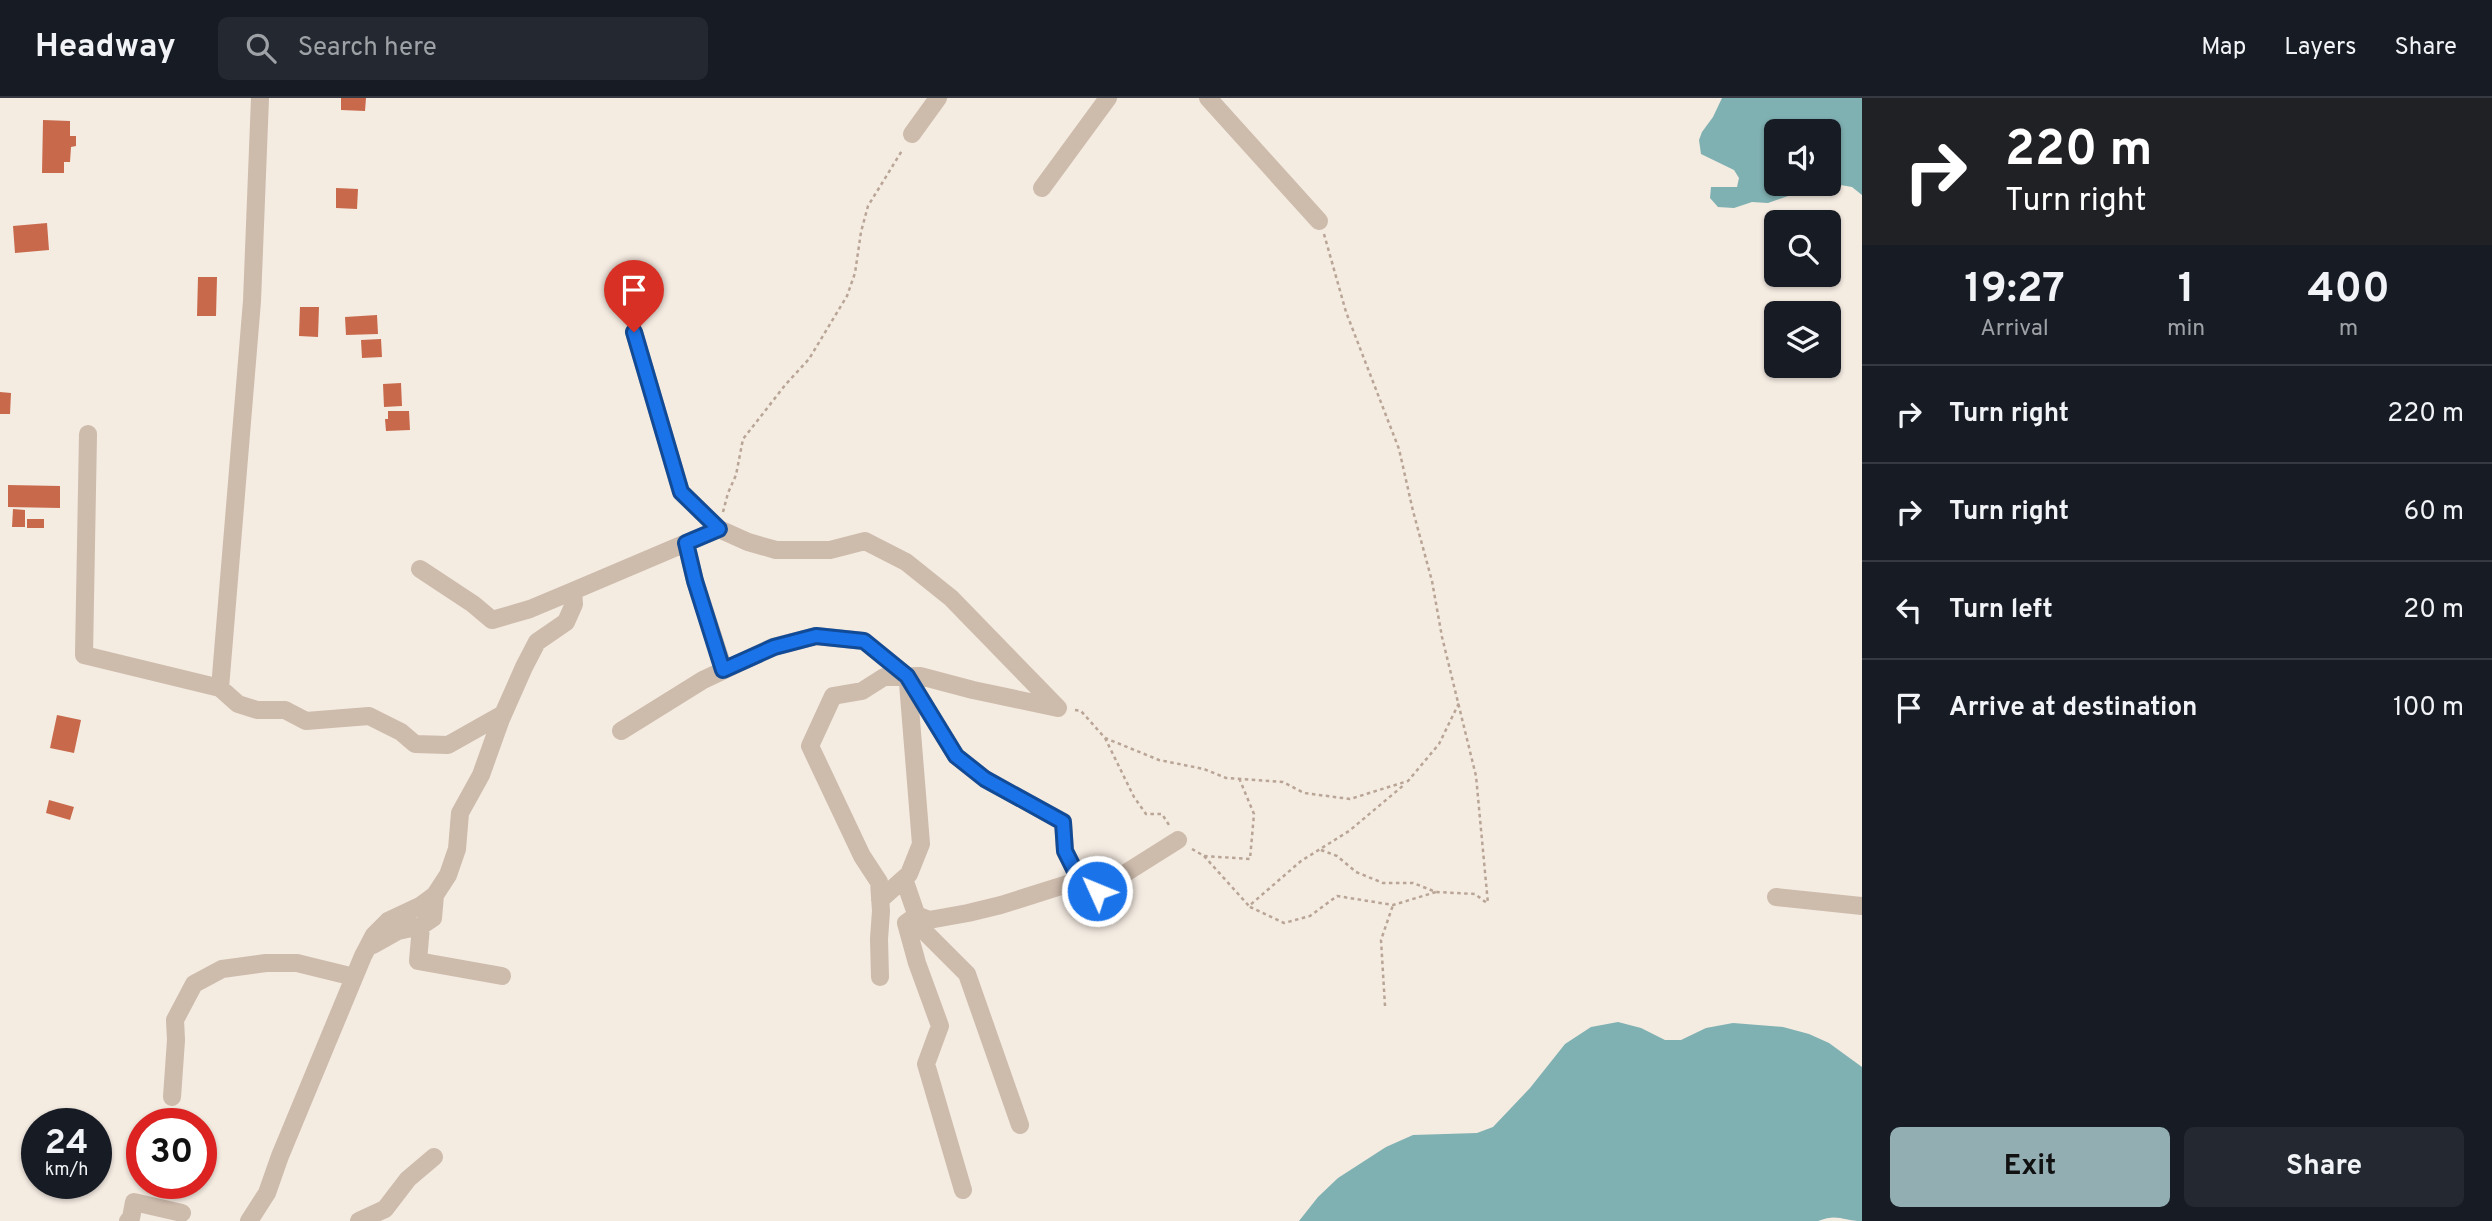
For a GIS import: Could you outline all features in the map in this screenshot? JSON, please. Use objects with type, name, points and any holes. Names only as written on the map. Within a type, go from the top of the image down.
[{"type":"street","points":[[220,688],[252,301],[260,98]]},
{"type":"street","points":[[912,134],[938,98]]},
{"type":"street","points":[[1042,188],[1108,98]]},
{"type":"street","points":[[1208,98],[1319,221]]},
{"type":"street","points":[[634,332],[681,492],[719,529],[748,542],[776,550],[830,550],[865,541],[906,562],[951,598],[1058,708]]},
{"type":"street","points":[[88,434],[84,656],[220,688],[238,704],[257,710],[285,710],[306,722],[369,716],[401,732],[415,744],[448,745],[503,714]]},
{"type":"street","points":[[420,569],[474,604],[492,620],[530,609],[719,529]]},
{"type":"street","points":[[686,543],[723,670]]},
{"type":"street","points":[[250,1221],[267,1194],[280,1156],[367,948],[374,935],[388,921],[421,906],[435,895],[448,875],[457,849],[460,813],[481,775],[503,714],[537,642],[566,622],[574,604],[573,591]]},
{"type":"street","points":[[621,730],[723,670],[774,647],[816,636],[864,641],[907,676],[956,756],[985,779],[1063,822],[1065,851],[1082,885],[1097,891],[1178,840]]},
{"type":"street","points":[[880,900],[909,874],[921,844],[907,676]]},
{"type":"street","points":[[880,977],[878,882],[862,856],[810,746],[834,696],[862,691],[884,677],[920,676],[1058,708]]},
{"type":"street","points":[[904,878],[921,928],[967,974],[1020,1125]]},
{"type":"street","points":[[917,915],[929,920],[968,913],[1080,880]]},
{"type":"street","points":[[367,948],[398,931],[421,926],[433,918],[435,895]]},
{"type":"street","points":[[1776,897],[1862,906]]},
{"type":"street","points":[[917,915],[906,923],[940,1026],[926,1064],[963,1190]]},
{"type":"street","points":[[421,926],[418,961],[502,976]]},
{"type":"street","points":[[173,1097],[175,1020],[194,984],[222,969],[266,963],[297,963],[354,977]]},
{"type":"street","points":[[359,1221],[385,1209],[408,1179],[434,1157]]},
{"type":"street","points":[[128,1221],[134,1202],[182,1213]]},
{"type":"path","points":[[719,529],[728,493],[736,475],[743,439],[755,421],[809,359],[847,296],[855,273],[868,206],[912,134]]},
{"type":"path","points":[[1319,221],[1330,251],[1346,313],[1399,449],[1412,511],[1432,581],[1442,637],[1476,776],[1488,904],[1475,894],[1436,892],[1413,883],[1383,883],[1356,872],[1337,856],[1321,850]]},
{"type":"path","points":[[1249,906],[1301,861],[1349,831],[1408,782],[1439,744],[1459,703]]},
{"type":"path","points":[[1058,708],[1081,711],[1105,738],[1134,797],[1146,814],[1162,814],[1178,840],[1204,856],[1249,906],[1284,923],[1310,916],[1337,896],[1393,905],[1436,892]]},
{"type":"path","points":[[1105,738],[1159,760],[1204,769],[1226,778],[1283,782],[1304,793],[1350,799],[1408,782]]},
{"type":"path","points":[[1204,856],[1250,859],[1254,814],[1239,778]]},
{"type":"path","points":[[1385,1006],[1381,940],[1393,905]]},
{"type":"water","points":[[1722,98],[1862,98],[1862,195],[1852,187],[1841,185],[1841,119],[1764,119],[1764,196],[1788,196],[1768,203],[1752,202],[1734,208],[1718,207],[1710,198],[1711,187],[1737,187],[1739,178],[1734,170],[1701,154],[1699,140]]},
{"type":"water","points":[[1618,1022],[1641,1028],[1665,1040],[1681,1040],[1706,1028],[1733,1023],[1783,1027],[1829,1043],[1862,1067],[1862,1221],[1836,1217],[1818,1221],[1299,1221],[1338,1178],[1386,1147],[1413,1135],[1477,1133],[1493,1127],[1530,1088],[1565,1044],[1591,1027]]},
{"type":"building","points":[[341,98],[366,98],[365,111],[341,110]]},
{"type":"building","points":[[43,120],[70,121],[70,136],[76,136],[76,146],[71,147],[70,162],[64,162],[64,173],[42,173]]},
{"type":"building","points":[[336,188],[358,189],[357,209],[336,208]]},
{"type":"building","points":[[47,223],[49,250],[15,253],[13,226]]},
{"type":"building","points":[[198,277],[217,277],[216,316],[197,316]]},
{"type":"building","points":[[300,307],[319,307],[318,337],[299,336]]},
{"type":"building","points":[[377,315],[378,334],[346,335],[345,317]]},
{"type":"building","points":[[381,339],[382,357],[362,358],[361,340]]},
{"type":"building","points":[[401,383],[402,406],[384,407],[383,384]]},
{"type":"building","points":[[0,392],[11,393],[10,414],[0,414]]},
{"type":"building","points":[[388,411],[409,411],[410,430],[386,431],[385,419],[388,419]]},
{"type":"building","points":[[8,485],[60,486],[60,508],[8,507]]},
{"type":"building","points":[[13,509],[25,510],[25,527],[12,527]]},
{"type":"building","points":[[27,519],[44,519],[44,528],[27,528]]},
{"type":"building","points":[[57,715],[81,720],[74,753],[50,748]]},
{"type":"building","points":[[49,800],[74,807],[70,820],[46,813]]},
{"type":"route","points":[[634,332],[681,492],[719,529],[686,543],[723,670],[774,647],[816,636],[864,641],[907,676],[956,756],[985,779],[1063,822],[1065,851],[1082,885],[1097,891]]}]
